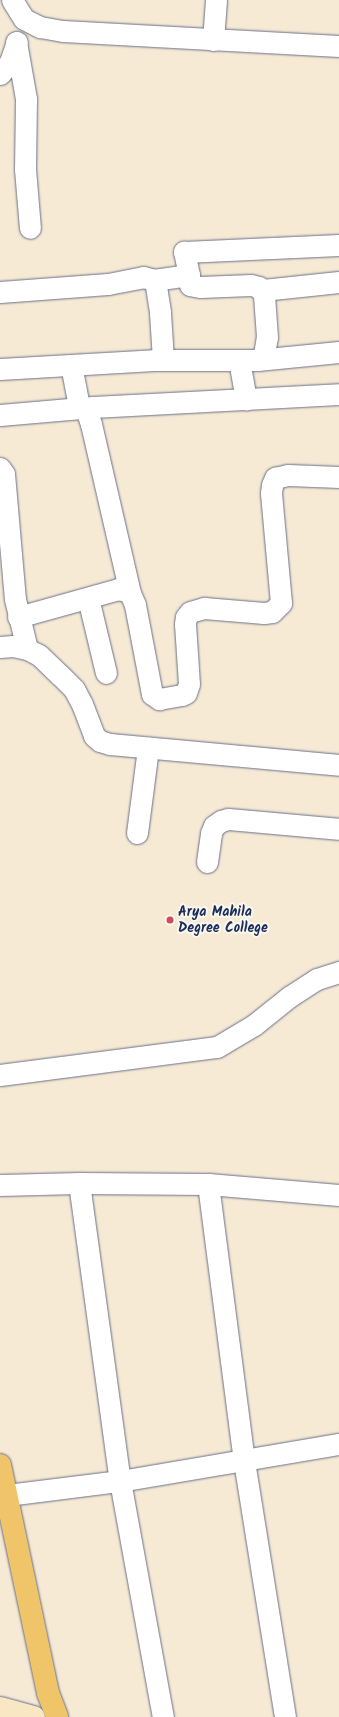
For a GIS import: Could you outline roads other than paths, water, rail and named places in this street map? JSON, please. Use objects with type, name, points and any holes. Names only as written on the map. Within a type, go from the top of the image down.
[{"type":"main road","points":[[0,1465],[48,1693],[57,1717]]},
{"type":"main road","points":[[0,1708],[34,1717]]},
{"type":"street","points":[[12,0],[24,19],[40,27],[63,31],[339,46]]},
{"type":"street","points":[[213,40],[216,0]]},
{"type":"street","points":[[0,74],[10,62],[24,19]]},
{"type":"street","points":[[16,42],[26,100],[25,169],[30,228]]},
{"type":"street","points":[[339,244],[184,252],[190,285],[200,287],[251,285],[259,287],[263,290],[339,282]]},
{"type":"street","points":[[0,292],[108,284],[143,277],[154,280],[189,275]]},
{"type":"street","points":[[154,280],[160,313],[163,360]]},
{"type":"street","points":[[248,360],[264,355],[267,337],[263,290]]},
{"type":"street","points":[[0,369],[163,360],[248,360],[339,352]]},
{"type":"street","points":[[246,399],[248,360]]},
{"type":"street","points":[[71,365],[77,398],[81,408],[84,408],[87,412],[91,424],[130,593],[135,605],[152,694],[159,699],[186,693],[189,684],[185,624],[186,617],[190,612],[204,608],[264,613],[272,612],[281,603],[271,493],[272,484],[275,478],[288,475],[339,477]]},
{"type":"street","points":[[0,415],[81,408],[339,394]]},
{"type":"street","points":[[0,468],[4,474],[15,599],[18,617],[27,649]]},
{"type":"street","points":[[18,617],[118,589],[130,593]]},
{"type":"street","points":[[88,598],[106,673]]},
{"type":"street","points":[[0,647],[13,646],[27,649],[39,655],[74,689],[82,704],[94,736],[100,741],[110,744],[148,748],[339,765]]},
{"type":"street","points":[[137,833],[148,748]]},
{"type":"street","points":[[208,862],[211,833],[214,826],[221,821],[228,819],[339,829]]},
{"type":"street","points":[[0,1075],[217,1047],[254,1025],[289,997],[317,979],[339,972]]},
{"type":"street","points":[[79,1183],[120,1481],[163,1717]]},
{"type":"street","points":[[0,1184],[208,1184],[339,1194]]},
{"type":"street","points":[[208,1184],[244,1461],[285,1717]]},
{"type":"street","points":[[6,1495],[120,1481],[339,1444]]},
{"type":"place","name":"Arya Mahila Degree College","points":[[170,920]]}]
